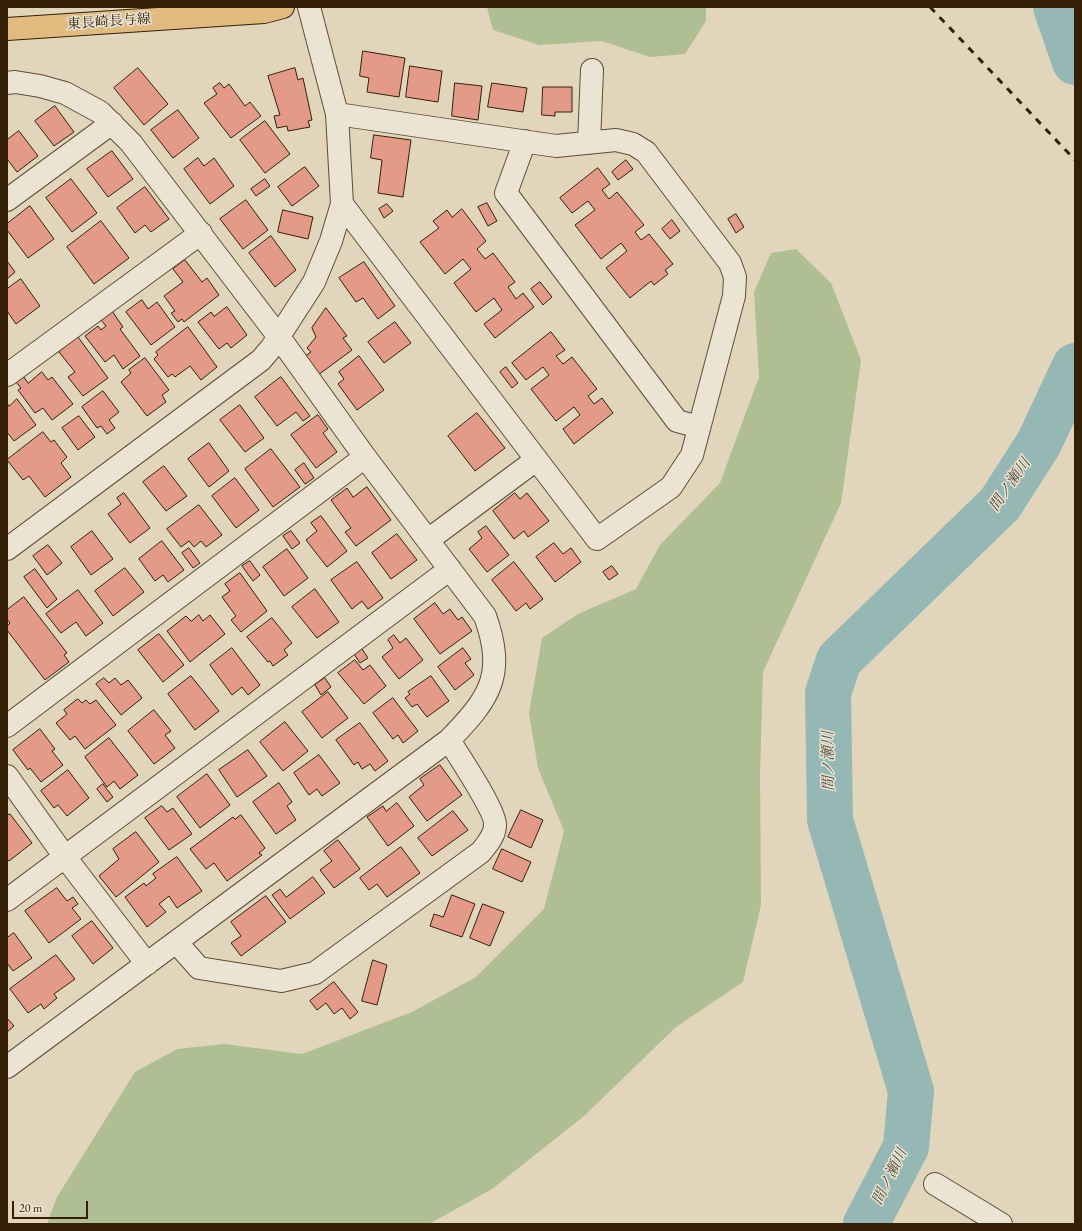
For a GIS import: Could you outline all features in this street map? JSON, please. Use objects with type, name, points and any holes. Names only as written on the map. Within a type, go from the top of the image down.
[{"type":"main road","name":"東長崎長与線","points":[[7,29],[264,12],[283,7]]},
{"type":"street","points":[[7,549],[261,360],[279,336],[314,282],[331,241],[342,204],[337,114],[309,7]]},
{"type":"street","points":[[589,143],[592,70]]},
{"type":"street","points":[[7,83],[15,82],[40,86],[65,93],[100,112],[112,123],[147,162],[279,336],[365,458],[485,616],[491,632],[494,660],[494,672],[486,696],[470,718],[449,740],[177,943],[7,1067]]},
{"type":"street","points":[[337,114],[556,146],[616,140],[633,144],[646,152],[730,263],[735,277],[734,296],[692,455],[671,487],[597,539],[342,204]]},
{"type":"street","points":[[7,200],[112,123]]},
{"type":"street","points":[[525,141],[506,193],[677,421],[699,427]]},
{"type":"street","points":[[7,375],[201,233]]},
{"type":"street","points":[[7,726],[365,458]]},
{"type":"street","points":[[428,540],[536,460]]},
{"type":"street","points":[[7,900],[450,569]]},
{"type":"street","points":[[177,943],[199,968],[281,981],[315,974],[481,852],[492,837],[495,824],[489,809],[449,740]]},
{"type":"street","points":[[7,776],[65,857],[147,964]]},
{"type":"street","points":[[934,1184],[1001,1224]]},
{"type":"green space","points":[[487,7],[706,7],[706,21],[685,54],[650,57],[602,41],[539,45],[493,30]]},
{"type":"green space","points":[[796,249],[831,283],[861,360],[841,503],[763,672],[760,773],[761,905],[743,982],[676,1027],[584,1116],[492,1189],[429,1224],[47,1224],[57,1197],[135,1072],[177,1049],[224,1044],[302,1054],[412,1012],[476,977],[544,909],[564,831],[538,768],[529,713],[542,638],[578,614],[636,589],[660,545],[720,483],[759,377],[754,292],[771,253]]},
{"type":"building","points":[[363,51],[405,58],[399,97],[367,92],[369,78],[360,76]]},
{"type":"building","points":[[410,66],[442,71],[438,102],[406,97]]},
{"type":"building","points":[[138,68],[168,104],[144,125],[114,88]]},
{"type":"building","points":[[295,68],[298,80],[303,78],[312,120],[308,121],[310,127],[288,131],[287,126],[277,128],[274,116],[280,115],[268,76]]},
{"type":"building","points":[[220,83],[224,88],[229,84],[245,106],[250,102],[261,116],[231,138],[204,103],[217,94],[213,88]]},
{"type":"building","points":[[455,83],[482,86],[478,120],[452,116]]},
{"type":"building","points":[[492,83],[527,88],[523,112],[488,107]]},
{"type":"building","points":[[543,87],[572,87],[572,112],[555,112],[555,116],[542,115]]},
{"type":"building","points":[[55,106],[74,132],[54,146],[35,121]]},
{"type":"building","points":[[178,110],[199,138],[173,158],[151,130]]},
{"type":"building","points":[[265,121],[290,154],[265,173],[240,140]]},
{"type":"building","points":[[19,131],[38,156],[17,172],[7,159],[7,140]]},
{"type":"building","points":[[374,135],[411,140],[403,197],[378,193],[382,160],[371,158]]},
{"type":"building","points":[[112,151],[133,179],[108,197],[87,169]]},
{"type":"building","points":[[198,158],[204,166],[214,158],[234,186],[210,204],[184,169]]},
{"type":"building","points":[[626,160],[633,169],[618,180],[612,172]]},
{"type":"building","points":[[305,167],[319,186],[292,206],[278,187]]},
{"type":"building","points":[[598,168],[610,184],[602,190],[609,199],[617,192],[644,225],[635,232],[641,240],[649,234],[673,264],[665,270],[668,274],[654,285],[651,281],[630,298],[606,268],[627,251],[621,243],[601,259],[575,225],[595,210],[588,201],[572,213],[560,198]]},
{"type":"building","points":[[71,179],[97,213],[72,232],[46,198]]},
{"type":"building","points":[[265,179],[270,186],[256,196],[251,189]]},
{"type":"building","points":[[145,187],[169,219],[151,232],[145,225],[135,233],[117,208]]},
{"type":"building","points":[[246,200],[268,230],[243,249],[220,219]]},
{"type":"building","points":[[487,203],[497,221],[488,226],[478,207]]},
{"type":"building","points":[[387,204],[393,211],[384,218],[379,209]]},
{"type":"building","points":[[30,206],[54,239],[28,258],[7,230],[7,224]]},
{"type":"building","points":[[462,209],[486,241],[477,249],[485,259],[493,253],[515,282],[508,287],[516,299],[523,293],[534,307],[495,338],[484,324],[502,310],[494,298],[476,312],[454,283],[471,269],[463,259],[445,274],[420,242],[439,228],[433,221],[447,210],[452,217]]},
{"type":"building","points":[[283,210],[313,217],[308,239],[278,232]]},
{"type":"building","points":[[736,214],[744,227],[736,233],[728,219]]},
{"type":"building","points":[[672,220],[680,231],[670,239],[662,229]]},
{"type":"building","points":[[101,221],[129,258],[94,284],[67,247]]},
{"type":"building","points":[[271,236],[296,270],[275,287],[249,253]]},
{"type":"building","points":[[185,260],[202,282],[207,278],[219,295],[184,322],[182,319],[178,322],[171,313],[175,311],[164,296],[183,282],[173,269]]},
{"type":"building","points":[[7,261],[15,272],[7,279]]},
{"type":"building","points":[[364,262],[395,306],[378,319],[363,298],[356,302],[339,278]]},
{"type":"building","points":[[21,279],[40,306],[16,324],[7,311],[7,289]]},
{"type":"building","points":[[540,282],[552,297],[543,305],[531,289]]},
{"type":"building","points":[[142,300],[148,309],[157,302],[175,327],[151,345],[126,312]]},
{"type":"building","points":[[227,307],[247,335],[231,348],[227,343],[219,349],[198,322],[211,312],[214,316]]},
{"type":"building","points":[[326,308],[347,336],[343,338],[352,350],[318,375],[304,357],[311,352],[307,348],[316,337],[312,328]]},
{"type":"building","points":[[112,311],[123,327],[120,329],[140,356],[123,369],[114,355],[105,362],[85,336],[98,326],[101,330],[106,326],[101,320]]},
{"type":"building","points":[[395,322],[411,343],[384,363],[368,342]]},
{"type":"building","points":[[188,327],[217,367],[201,380],[190,366],[175,377],[172,374],[168,377],[154,359],[158,355],[156,352]]},
{"type":"building","points":[[551,332],[565,350],[556,356],[563,364],[572,357],[597,389],[588,396],[594,404],[602,398],[613,413],[574,444],[563,429],[580,415],[574,407],[556,421],[531,389],[549,375],[543,367],[526,380],[512,363]]},
{"type":"building","points":[[78,337],[108,378],[83,396],[68,377],[75,372],[59,352]]},
{"type":"building","points":[[359,356],[384,390],[357,410],[338,384],[344,379],[339,372]]},
{"type":"building","points":[[145,358],[169,390],[162,395],[166,402],[147,416],[121,382],[131,373],[129,370]]},
{"type":"building","points":[[506,367],[518,383],[512,388],[500,372]]},
{"type":"building","points":[[42,372],[48,380],[52,377],[73,404],[52,420],[43,408],[35,413],[18,390],[21,388],[16,382],[23,376],[28,383]]},
{"type":"building","points":[[281,377],[310,416],[303,421],[296,412],[277,426],[255,397]]},
{"type":"building","points":[[103,391],[119,412],[109,420],[115,428],[107,434],[101,426],[97,428],[82,407]]},
{"type":"building","points":[[17,399],[36,425],[14,441],[7,432],[7,403],[9,406]]},
{"type":"building","points":[[240,405],[264,438],[245,452],[220,420]]},
{"type":"building","points":[[477,413],[505,448],[475,471],[448,436]]},
{"type":"building","points":[[318,415],[328,429],[323,433],[337,452],[316,468],[291,435]]},
{"type":"building","points":[[79,416],[95,437],[78,450],[62,428]]},
{"type":"building","points":[[43,432],[51,442],[54,440],[67,457],[61,463],[71,477],[45,497],[29,476],[23,480],[7,460]]},
{"type":"building","points":[[209,443],[229,471],[209,487],[188,459]]},
{"type":"building","points":[[271,449],[300,487],[273,507],[245,469]]},
{"type":"building","points":[[304,463],[314,478],[305,484],[295,470]]},
{"type":"building","points":[[164,466],[187,496],[166,511],[143,482]]},
{"type":"building","points":[[235,478],[259,510],[236,528],[212,496]]},
{"type":"building","points":[[367,487],[391,520],[356,546],[345,532],[351,528],[331,500],[347,488],[353,497]]},
{"type":"building","points":[[124,493],[150,528],[130,543],[108,514],[121,504],[117,498]]},
{"type":"building","points":[[515,493],[520,499],[527,493],[549,521],[528,537],[524,531],[514,539],[493,511]]},
{"type":"building","points":[[199,505],[222,535],[206,547],[201,541],[194,547],[189,541],[181,547],[167,529]]},
{"type":"building","points":[[321,516],[347,551],[327,567],[306,540],[317,531],[311,523]]},
{"type":"building","points":[[486,526],[509,555],[487,572],[469,549],[482,538],[478,532]]},
{"type":"building","points":[[92,531],[113,559],[91,575],[71,547]]},
{"type":"building","points":[[291,531],[300,543],[292,549],[283,536]]},
{"type":"building","points":[[397,534],[417,560],[391,579],[372,553]]},
{"type":"building","points":[[162,541],[184,570],[168,582],[163,575],[155,581],[139,559]]},
{"type":"building","points":[[554,543],[563,554],[571,548],[581,562],[555,582],[536,557]]},
{"type":"building","points":[[48,545],[62,563],[47,575],[33,556]]},
{"type":"building","points":[[189,548],[200,563],[193,568],[182,553]]},
{"type":"building","points":[[287,549],[308,578],[284,596],[263,567]]},
{"type":"building","points":[[250,561],[260,575],[253,581],[242,566]]},
{"type":"building","points":[[357,562],[383,598],[368,609],[362,601],[352,609],[331,580]]},
{"type":"building","points":[[514,562],[543,599],[530,609],[526,603],[516,611],[492,580]]},
{"type":"building","points":[[612,566],[618,574],[609,580],[603,572]]},
{"type":"building","points":[[125,568],[144,592],[113,616],[95,591]]},
{"type":"building","points":[[35,569],[57,599],[47,608],[24,577]]},
{"type":"building","points":[[240,573],[267,611],[241,632],[231,620],[236,616],[222,597],[230,591],[225,584]]},
{"type":"building","points":[[315,589],[339,622],[317,638],[292,607]]},
{"type":"building","points":[[78,590],[103,623],[86,636],[76,622],[61,633],[46,614]]},
{"type":"building","points":[[24,597],[67,653],[64,655],[69,662],[45,680],[7,630],[7,626],[10,623],[7,619],[7,610]]},
{"type":"building","points":[[435,603],[443,614],[450,609],[458,620],[462,617],[472,631],[440,654],[414,619]]},
{"type":"building","points":[[199,615],[203,621],[210,615],[225,634],[190,662],[167,631],[186,616],[191,621]]},
{"type":"building","points":[[272,618],[292,643],[284,650],[288,655],[273,666],[247,637]]},
{"type":"building","points":[[159,634],[184,665],[163,682],[138,650]]},
{"type":"building","points":[[394,635],[400,643],[406,638],[423,660],[399,679],[382,657],[393,648],[388,640]]},
{"type":"building","points":[[232,648],[260,685],[248,695],[242,687],[232,695],[210,665]]},
{"type":"building","points":[[463,648],[471,659],[465,663],[474,675],[455,690],[438,667]]},
{"type":"building","points":[[362,649],[368,658],[360,663],[354,654]]},
{"type":"building","points":[[355,660],[363,670],[370,665],[386,686],[364,704],[338,673]]},
{"type":"building","points":[[191,676],[219,711],[195,730],[168,694]]},
{"type":"building","points":[[431,676],[449,701],[427,717],[417,704],[412,707],[405,698],[410,694],[408,692]]},
{"type":"building","points":[[104,678],[109,683],[115,678],[121,685],[128,680],[142,698],[121,715],[96,684]]},
{"type":"building","points":[[325,678],[331,687],[321,695],[315,685]]},
{"type":"building","points":[[328,692],[348,718],[322,738],[302,712]]},
{"type":"building","points":[[393,698],[418,731],[403,743],[398,735],[393,739],[373,713]]},
{"type":"building","points":[[78,699],[82,703],[86,700],[90,704],[96,700],[116,725],[85,749],[75,736],[70,740],[56,723],[67,714],[64,710]]},
{"type":"building","points":[[154,710],[171,731],[165,735],[175,748],[154,764],[128,731]]},
{"type":"building","points":[[285,722],[308,751],[283,771],[260,742]]},
{"type":"building","points":[[360,723],[388,761],[375,771],[370,764],[362,769],[358,762],[354,765],[336,740]]},
{"type":"building","points":[[40,729],[55,749],[52,751],[63,765],[41,782],[30,768],[28,770],[13,750]]},
{"type":"building","points":[[109,738],[138,775],[120,789],[114,781],[107,787],[85,757]]},
{"type":"building","points":[[248,750],[267,776],[237,797],[219,770]]},
{"type":"building","points":[[319,755],[340,783],[322,796],[317,789],[309,795],[294,773]]},
{"type":"building","points":[[440,765],[462,795],[427,821],[409,797],[424,785],[420,779]]},
{"type":"building","points":[[68,770],[89,798],[67,816],[58,805],[54,808],[41,791]]},
{"type":"building","points":[[207,774],[230,805],[200,828],[177,797]]},
{"type":"building","points":[[279,783],[292,802],[287,806],[296,820],[276,834],[253,802]]},
{"type":"building","points":[[103,784],[113,797],[107,802],[97,789]]},
{"type":"building","points":[[397,803],[414,826],[388,846],[367,817],[383,806],[386,811]]},
{"type":"building","points":[[162,806],[167,812],[173,808],[192,834],[169,850],[145,818]]},
{"type":"building","points":[[521,810],[543,820],[531,848],[508,837]]},
{"type":"building","points":[[453,811],[468,830],[432,856],[418,838]]},
{"type":"building","points":[[10,814],[32,843],[9,861],[7,859],[7,816]]},
{"type":"building","points":[[241,815],[265,848],[259,853],[262,855],[227,881],[214,863],[206,869],[190,849],[233,817],[235,819]]},
{"type":"building","points":[[136,832],[159,862],[116,897],[99,876],[119,859],[113,849]]},
{"type":"building","points":[[338,840],[360,869],[334,888],[320,870],[332,861],[324,851]]},
{"type":"building","points":[[401,847],[420,873],[387,897],[377,884],[369,890],[360,878]]},
{"type":"building","points":[[502,849],[531,862],[522,882],[493,869]]},
{"type":"building","points":[[177,857],[202,891],[177,908],[169,896],[159,904],[166,912],[147,927],[125,897],[144,883],[146,886],[156,878],[153,874]]},
{"type":"building","points":[[313,877],[325,893],[290,919],[272,895],[280,889],[286,897]]},
{"type":"building","points":[[57,888],[67,901],[73,897],[78,904],[72,908],[81,919],[49,943],[25,911]]},
{"type":"building","points":[[452,895],[475,904],[462,937],[430,926],[434,914],[443,917]]},
{"type":"building","points":[[266,896],[286,922],[241,956],[231,943],[241,936],[231,922]]},
{"type":"building","points":[[483,904],[504,912],[490,946],[470,938]]},
{"type":"building","points":[[92,921],[113,948],[93,964],[72,936]]},
{"type":"building","points":[[14,933],[32,958],[13,971],[7,963],[7,938]]},
{"type":"building","points":[[56,955],[75,979],[54,994],[57,998],[44,1009],[41,1004],[28,1013],[10,989]]},
{"type":"building","points":[[373,960],[387,965],[377,1005],[362,1001]]},
{"type":"building","points":[[334,982],[358,1012],[350,1019],[342,1008],[334,1014],[326,1003],[317,1010],[310,1001]]},
{"type":"building","points":[[7,1018],[14,1026],[7,1032]]},
{"type":"waterway","name":"間ノ瀬川","points":[[1056,7],[1075,62]]},
{"type":"waterway","name":"間ノ瀬川","points":[[866,1224],[906,1147],[911,1091],[830,820],[828,693],[839,660],[1000,504],[1039,443],[1075,366]]},
{"type":"railway","points":[[930,7],[1075,160]]}]
